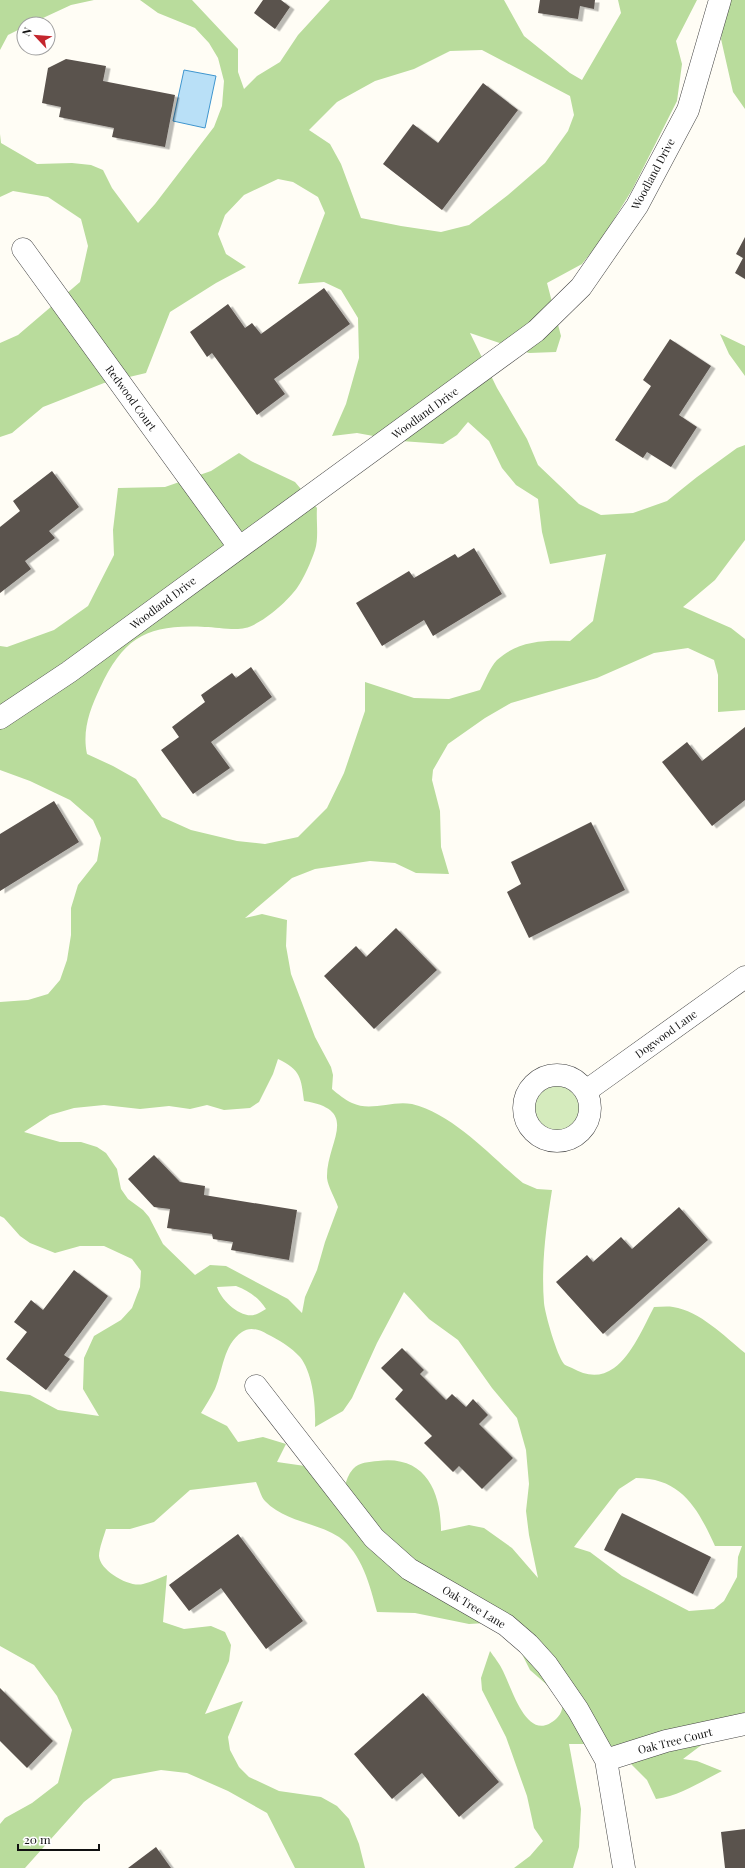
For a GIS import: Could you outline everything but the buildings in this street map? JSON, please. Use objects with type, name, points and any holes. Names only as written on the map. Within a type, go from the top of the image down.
[{"type":"street","name":"Woodland Drive","points":[[0,718],[69,672],[239,547],[308,499],[536,331],[581,288],[637,206],[688,110],[720,0]]},
{"type":"street","name":"Redwood Court","points":[[23,249],[239,547]]},
{"type":"street","name":"Dogwood Lane","points":[[586,1091],[745,977]]},
{"type":"street","name":"Oak Tree Lane","points":[[256,1386],[374,1538],[409,1569],[506,1625],[528,1644],[546,1665],[578,1710],[606,1760],[624,1868]]},
{"type":"street","name":"Oak Tree Court","points":[[606,1760],[666,1741],[745,1724]]},
{"type":"green space","points":[[0,0],[94,0],[71,5],[47,16],[16,16],[16,31],[8,35],[0,50]]},
{"type":"green space","points":[[140,0],[192,0],[238,49],[238,72],[244,89],[257,76],[280,62],[298,35],[330,0],[504,0],[524,36],[570,73],[582,80],[621,13],[618,0],[697,0],[676,41],[682,64],[677,101],[632,190],[601,240],[582,264],[547,283],[561,336],[556,352],[529,353],[470,333],[497,388],[527,439],[538,465],[579,504],[601,515],[633,513],[667,501],[737,448],[745,445],[745,540],[715,580],[683,607],[731,628],[745,639],[745,710],[718,712],[718,675],[714,660],[688,648],[654,653],[597,678],[511,703],[485,718],[448,744],[433,770],[432,780],[440,811],[441,847],[449,874],[416,873],[395,863],[370,861],[315,869],[292,878],[245,918],[262,914],[287,920],[286,946],[291,974],[315,1037],[331,1067],[333,1075],[332,1089],[352,1103],[359,1105],[374,1106],[404,1103],[428,1109],[457,1127],[523,1183],[537,1189],[552,1190],[545,1246],[543,1289],[544,1303],[552,1335],[558,1353],[564,1364],[582,1373],[593,1375],[604,1373],[614,1368],[632,1348],[654,1307],[673,1307],[693,1313],[711,1325],[745,1353],[745,1712],[683,1759],[697,1761],[722,1771],[682,1792],[656,1799],[647,1780],[631,1764],[584,1744],[569,1744],[581,1809],[579,1847],[573,1868],[514,1868],[530,1856],[543,1841],[534,1828],[527,1796],[506,1737],[482,1690],[481,1678],[490,1651],[502,1668],[517,1702],[530,1721],[538,1725],[547,1725],[559,1716],[562,1708],[562,1698],[530,1670],[522,1654],[516,1621],[469,1624],[415,1613],[377,1612],[364,1571],[354,1552],[347,1544],[330,1532],[291,1518],[273,1508],[261,1495],[256,1482],[190,1490],[154,1522],[130,1529],[106,1529],[99,1556],[104,1567],[110,1573],[124,1581],[137,1585],[167,1575],[163,1622],[184,1629],[211,1626],[225,1632],[231,1645],[229,1661],[205,1714],[243,1701],[228,1737],[230,1750],[239,1767],[249,1777],[279,1791],[321,1797],[337,1806],[349,1819],[359,1844],[365,1868],[295,1868],[267,1813],[228,1791],[187,1773],[161,1770],[113,1779],[84,1802],[25,1868],[0,1868],[0,1824],[5,1818],[32,1803],[58,1783],[72,1730],[57,1696],[34,1665],[0,1646],[0,1391],[30,1395],[58,1410],[99,1416],[83,1389],[84,1358],[94,1336],[121,1320],[132,1308],[140,1287],[141,1271],[132,1259],[104,1246],[80,1246],[55,1253],[30,1243],[20,1236],[4,1218],[0,1216],[0,1002],[28,1000],[48,994],[60,980],[67,960],[71,935],[71,908],[78,885],[97,861],[101,838],[93,820],[70,800],[30,781],[0,770],[0,646],[7,647],[54,630],[88,606],[114,555],[113,530],[118,488],[165,487],[211,471],[239,453],[251,461],[295,482],[317,508],[317,535],[315,550],[305,575],[293,594],[281,606],[259,622],[245,628],[168,628],[153,631],[140,637],[129,645],[109,670],[96,696],[86,728],[87,754],[136,779],[162,817],[191,830],[237,841],[265,844],[298,837],[327,808],[344,773],[365,711],[365,682],[414,698],[449,699],[480,690],[494,663],[513,649],[531,643],[570,641],[593,621],[606,554],[550,564],[542,532],[538,499],[516,485],[502,468],[489,441],[468,422],[457,435],[443,444],[401,441],[357,433],[332,436],[346,404],[359,358],[358,318],[341,290],[324,282],[298,284],[325,213],[318,197],[293,182],[278,179],[244,195],[225,215],[218,234],[226,254],[246,267],[216,283],[170,312],[146,373],[104,383],[43,407],[12,433],[0,437],[0,343],[18,335],[80,282],[88,246],[81,219],[48,197],[13,191],[0,197],[0,134],[1,143],[37,164],[72,163],[91,165],[103,170],[112,188],[138,223],[155,204],[214,127],[222,106],[224,81],[218,58],[209,43],[195,28],[158,13]],"holes":[[[482,50],[570,96],[574,115],[568,131],[545,163],[508,195],[469,225],[441,232],[361,218],[341,164],[330,144],[309,130],[337,102],[375,81],[414,69],[450,51]],[[278,1059],[286,1063],[296,1071],[301,1081],[304,1101],[322,1105],[332,1112],[337,1120],[337,1129],[328,1165],[327,1178],[338,1207],[325,1242],[317,1270],[305,1297],[302,1313],[288,1299],[226,1266],[210,1265],[195,1275],[163,1244],[149,1217],[143,1210],[128,1199],[121,1189],[117,1169],[106,1153],[97,1147],[81,1142],[60,1142],[24,1132],[50,1115],[74,1108],[104,1105],[140,1109],[169,1106],[190,1109],[207,1105],[224,1110],[250,1108],[259,1102],[273,1074]],[[236,1286],[241,1288],[257,1298],[266,1309],[254,1315],[243,1314],[232,1307],[222,1297],[217,1287]],[[404,1292],[429,1319],[458,1340],[492,1388],[517,1418],[526,1450],[529,1484],[526,1511],[529,1535],[538,1578],[512,1548],[484,1528],[469,1525],[441,1531],[438,1502],[433,1490],[427,1479],[419,1470],[408,1464],[394,1461],[378,1461],[358,1465],[350,1473],[340,1509],[305,1466],[277,1462],[286,1444],[263,1437],[238,1442],[227,1426],[201,1413],[218,1382],[227,1351],[236,1337],[248,1329],[258,1330],[271,1336],[289,1347],[300,1357],[308,1372],[313,1390],[315,1427],[343,1411],[352,1398],[377,1343]],[[636,1478],[652,1479],[665,1483],[677,1490],[695,1508],[709,1532],[715,1546],[742,1546],[738,1557],[737,1577],[724,1601],[714,1609],[689,1611],[622,1576],[590,1552],[574,1547],[619,1489]]]},
{"type":"green space","points":[[727,0],[745,0],[745,109],[733,92],[721,39]]},
{"type":"green space","points":[[720,334],[745,346],[745,376],[729,354]]},
{"type":"green space","points":[[557,1083],[571,1087],[578,1094],[582,1108],[578,1122],[571,1129],[557,1133],[543,1129],[536,1122],[532,1108],[536,1094],[543,1087]]},
{"type":"water","points":[[184,70],[216,76],[205,128],[173,121]]}]
